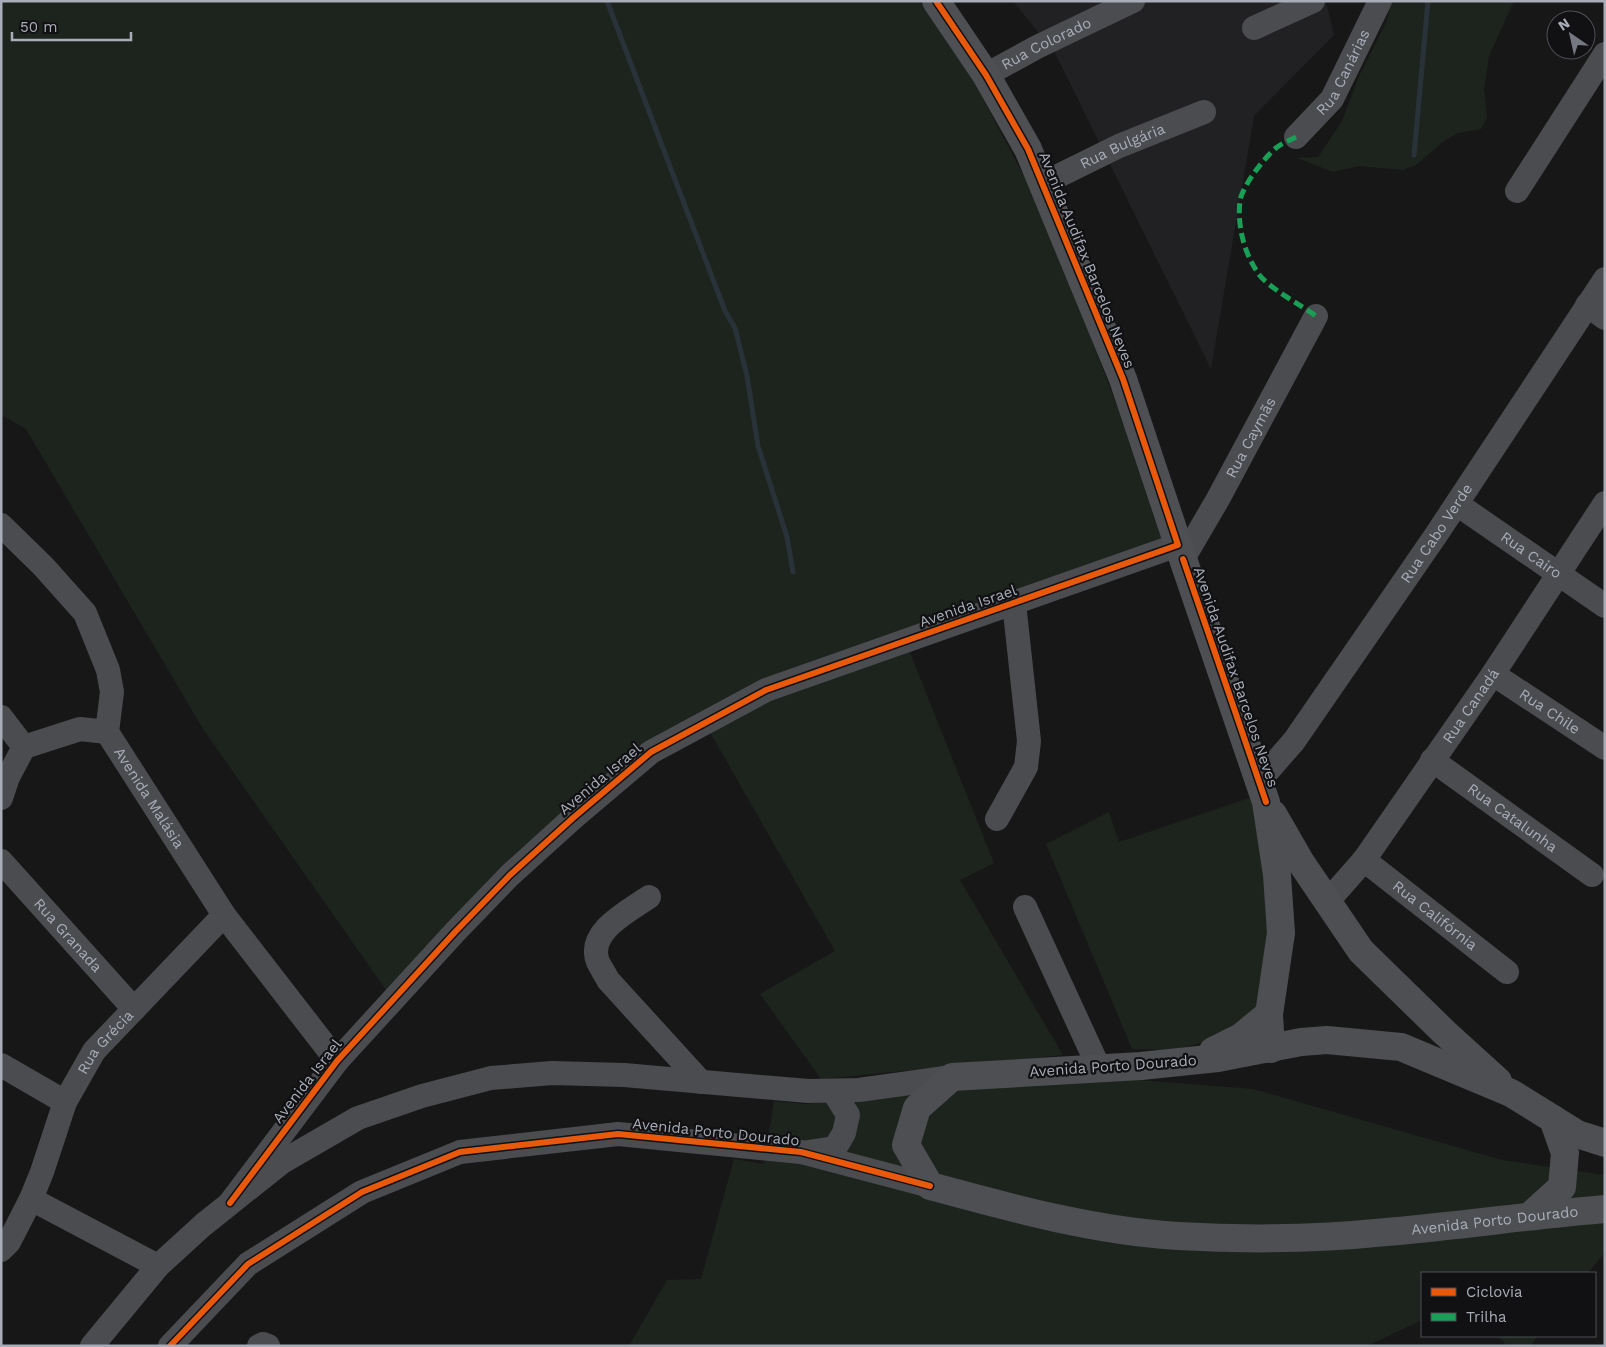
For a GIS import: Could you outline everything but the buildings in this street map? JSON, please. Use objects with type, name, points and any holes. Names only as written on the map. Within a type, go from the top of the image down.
[{"type":"main road","name":"Avenida Audifax Barcelos Neves","points":[[936,1],[986,75],[1028,149],[1123,379],[1180,552],[1263,792],[1300,860],[1360,951],[1511,1093]]},
{"type":"main road","name":"Avenida Audifax Barcelos Neves","points":[[1263,792],[1277,875],[1281,933],[1269,1014],[1271,1049]]},
{"type":"main road","points":[[1141,1066],[1213,1051],[1241,1037],[1269,1014]]},
{"type":"main road","name":"Avenida Porto Dourado","points":[[952,1077],[1141,1066],[1218,1058],[1301,1042],[1328,1040],[1401,1047],[1511,1093],[1603,1148]]},
{"type":"main road","points":[[930,1186],[906,1145],[917,1108],[952,1077]]},
{"type":"main road","points":[[1531,1216],[1562,1187],[1565,1153],[1553,1119]]},
{"type":"main road","name":"Avenida Porto Dourado","points":[[930,1186],[1001,1205],[1121,1230],[1178,1236],[1275,1238],[1385,1232],[1531,1216],[1602,1204]]},
{"type":"street","name":"Rua Colorado","points":[[986,75],[1037,47],[1133,1]]},
{"type":"street","points":[[1254,28],[1313,1]]},
{"type":"street","name":"Rua Canárias","points":[[1296,137],[1332,99],[1380,1]]},
{"type":"street","points":[[1517,192],[1605,54]]},
{"type":"street","name":"Rua Bulgária","points":[[1042,184],[1119,146],[1204,112]]},
{"type":"street","name":"Rua Cabo Verde","points":[[1263,792],[1294,741],[1457,504],[1596,311],[1605,279]]},
{"type":"street","name":"Rua Caymãs","points":[[1180,552],[1218,500],[1316,316]]},
{"type":"street","name":"Rua Cairo","points":[[1457,504],[1605,606]]},
{"type":"street","name":"Rua Canadá","points":[[1328,901],[1364,860],[1493,674],[1605,504]]},
{"type":"street","name":"Avenida Malásia","points":[[1,525],[43,566],[85,613],[108,670],[112,692],[106,732],[224,915],[337,1061]]},
{"type":"street","name":"Avenida Israel","points":[[230,1203],[337,1061],[455,932],[510,875],[572,818],[651,752],[766,690],[1014,603],[1180,552]]},
{"type":"street","points":[[997,819],[1026,767],[1029,741],[1014,603]]},
{"type":"street","name":"Rua Chile","points":[[1493,674],[1605,748]]},
{"type":"street","points":[[1,717],[24,747]]},
{"type":"street","points":[[1,798],[8,777],[24,747],[80,729],[106,732]]},
{"type":"street","name":"Rua Catalunha","points":[[1432,760],[1592,875]]},
{"type":"street","name":"Rua Califórnia","points":[[1364,860],[1507,972]]},
{"type":"street","name":"Rua Granada","points":[[1,861],[134,1009]]},
{"type":"street","points":[[649,897],[609,925],[598,942],[597,961],[608,980],[701,1082]]},
{"type":"street","points":[[1025,907],[1099,1068]]},
{"type":"street","name":"Rua Grécia","points":[[1,1250],[9,1242],[31,1199],[65,1102],[94,1051],[224,915]]},
{"type":"street","points":[[1,1065],[65,1102]]},
{"type":"street","name":"Avenida Porto Dourado","points":[[99,1343],[158,1266],[203,1225],[282,1162],[358,1118],[422,1096],[491,1078],[552,1073],[624,1075],[808,1091],[859,1090],[952,1077]]},
{"type":"street","points":[[801,1152],[835,1148],[844,1133],[848,1115],[833,1091]]},
{"type":"street","name":"Avenida Porto Dourado","points":[[177,1344],[248,1264],[362,1192],[460,1152],[618,1134],[801,1152],[930,1186]]},
{"type":"street","points":[[31,1199],[158,1266]]},
{"type":"street","points":[[259,1346],[263,1344],[268,1346]]},
{"type":"shaded area","points":[[1,1],[919,1],[954,44],[1044,214],[1155,506],[1164,545],[901,630],[994,863],[960,880],[1063,1055],[821,1079],[760,994],[835,951],[699,713],[393,1000],[203,729],[26,429],[1,415]]},
{"type":"shaded area","points":[[1013,1],[1326,1],[1334,35],[1254,116],[1211,369],[1055,53]]},
{"type":"shaded area","points":[[1392,1],[1514,1],[1489,56],[1484,89],[1487,117],[1481,129],[1458,133],[1444,141],[1416,165],[1403,170],[1359,166],[1333,172],[1297,158],[1318,157],[1342,121],[1359,76],[1386,23]]},
{"type":"shaded area","points":[[1249,798],[1261,819],[1270,952],[1259,1010],[1224,1037],[1173,1050],[1132,1049],[1046,844],[1109,812],[1119,842]]},
{"type":"shaded area","points":[[1086,1076],[1253,1089],[1502,1160],[1605,1175],[1605,1252],[1589,1272],[1421,1272],[1421,1320],[1367,1346],[629,1346],[667,1280],[701,1279],[734,1159],[764,1164],[774,1101],[805,1104]]},
{"type":"shaded area","points":[[1499,1337],[1537,1337],[1530,1346],[1507,1346]]},
{"type":"waterway","points":[[607,1],[725,311],[735,328],[747,376],[758,446],[787,537],[793,572]]},
{"type":"waterway","points":[[1414,155],[1428,1]]},
{"type":"marked path","points":[[1296,137],[1276,148],[1255,172],[1245,188],[1239,210],[1241,229],[1245,248],[1253,265],[1263,279],[1316,316]]},
{"type":"cycle path","points":[[230,1203],[337,1061],[455,932],[510,875],[573,818],[651,752],[766,690],[1178,545],[1123,379],[1028,149],[986,75],[936,1]]},
{"type":"cycle path","points":[[1183,559],[1266,802]]},
{"type":"cycle path","points":[[170,1346],[248,1264],[362,1192],[460,1152],[618,1134],[801,1152],[930,1186]]}]
